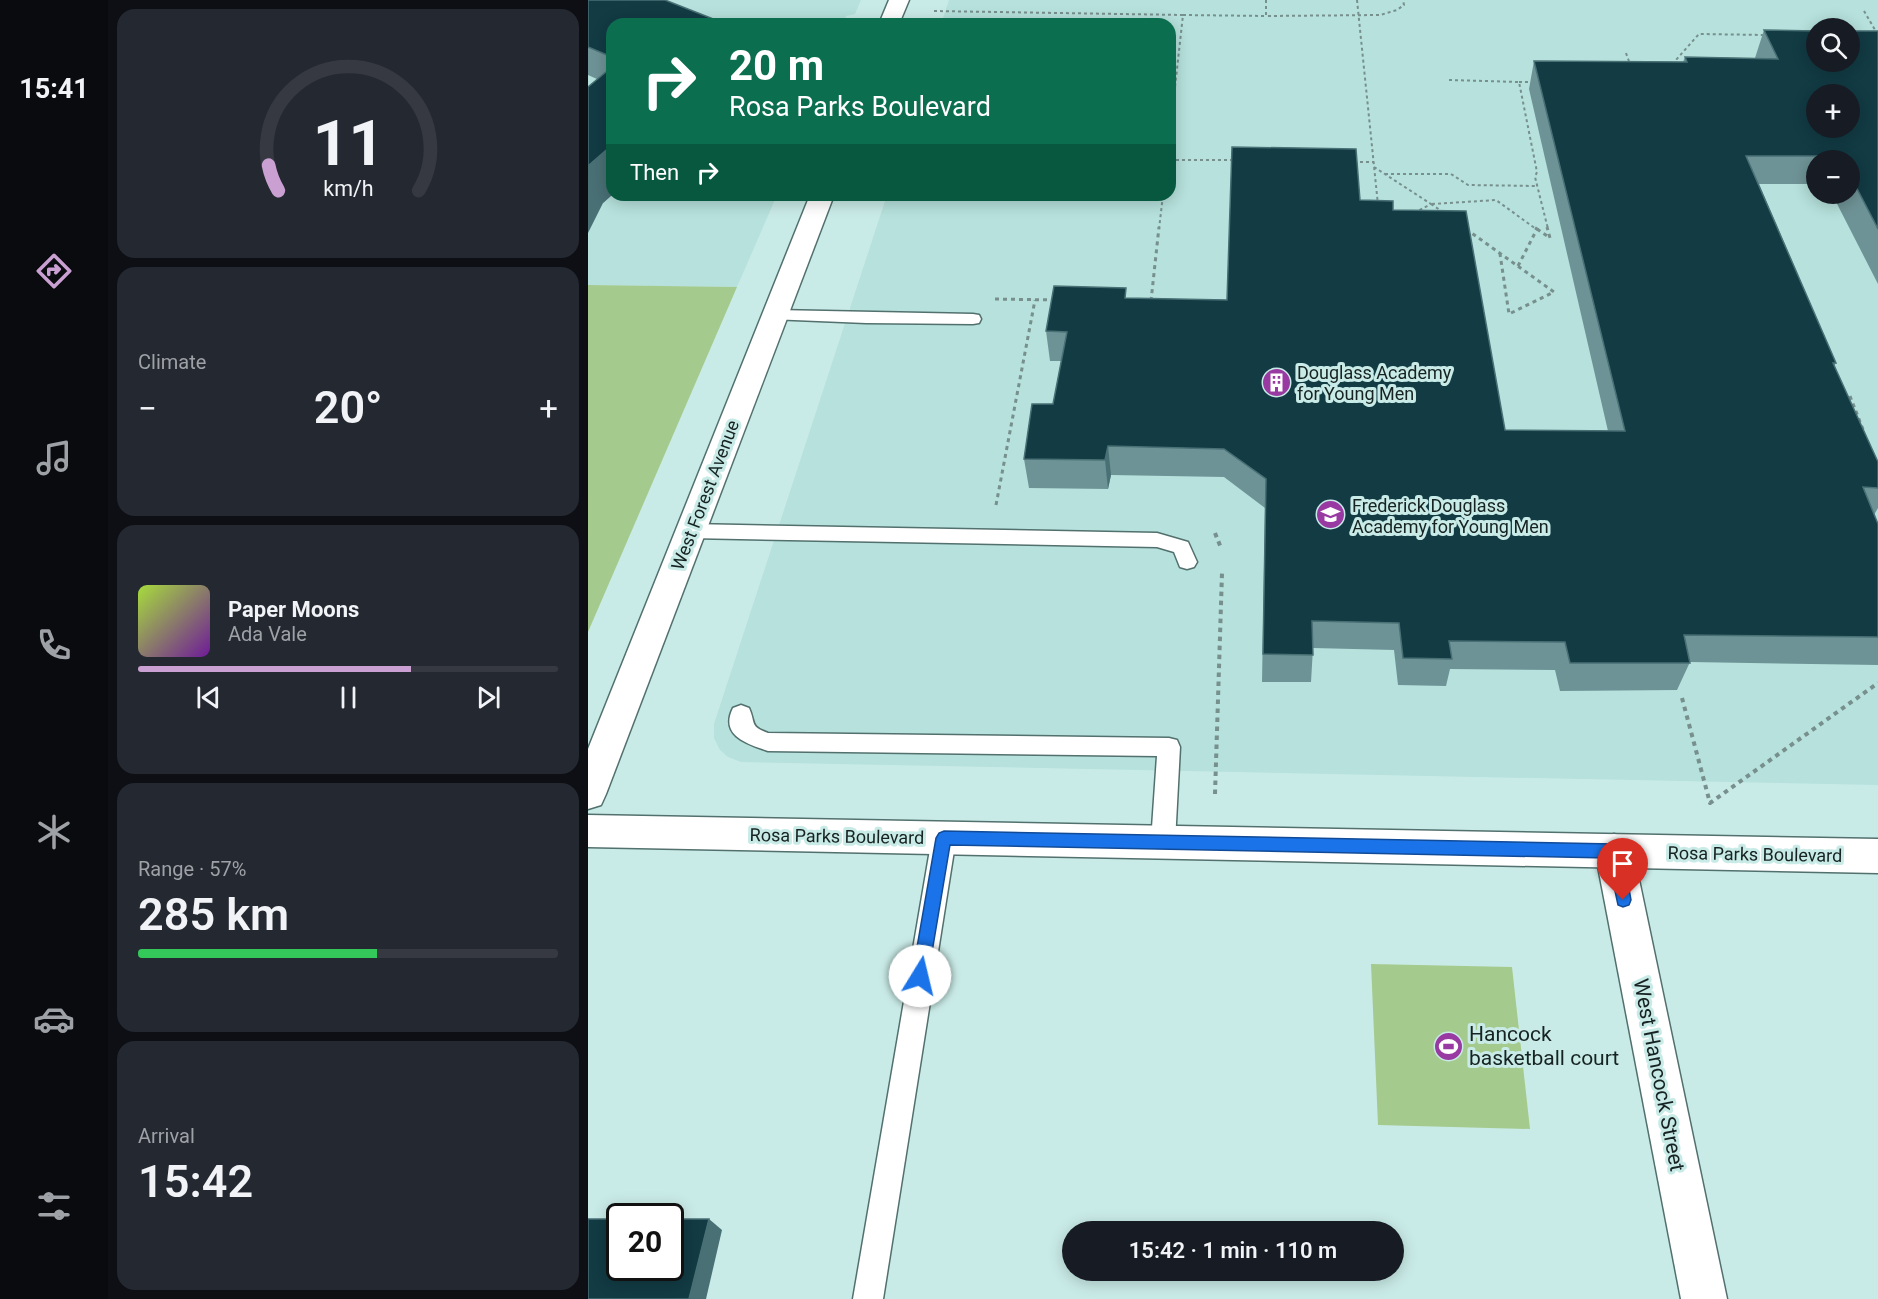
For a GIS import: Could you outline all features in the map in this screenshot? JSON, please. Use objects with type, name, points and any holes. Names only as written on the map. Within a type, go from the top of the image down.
[{"type":"street","points":[[892,18],[899,0]]},
{"type":"street","name":"West Forest Avenue","points":[[588,794],[820,201]]},
{"type":"street","name":"Rosa Parks Boulevard","points":[[588,831],[1878,856]]},
{"type":"street","name":"West Hancock Street","points":[[1614,851],[1704,1299]]},
{"type":"lane","points":[[776,315],[973,319]]},
{"type":"lane","points":[[690,531],[1157,540],[1177,544],[1185,551],[1187,562]]},
{"type":"lane","points":[[741,714],[742,728],[750,736],[768,742],[1169,747],[1163,842]]},
{"type":"lane","points":[[868,1299],[944,838]]},
{"type":"path","points":[[1266,0],[1266,16]]},
{"type":"path","points":[[1357,0],[1378,207]]},
{"type":"path","points":[[934,11],[1266,16],[1359,15],[1389,13],[1404,4],[1403,0]]},
{"type":"path","points":[[1863,11],[1878,35],[1869,36]]},
{"type":"path","points":[[1176,82],[1184,15]]},
{"type":"path","points":[[1679,72],[1675,62],[1699,34],[1770,35]]},
{"type":"path","points":[[1626,53],[1633,73]]},
{"type":"path","points":[[1449,80],[1542,82]]},
{"type":"path","points":[[1410,215],[1431,204],[1496,200],[1550,238],[1535,177],[1537,172],[1519,82]]},
{"type":"path","points":[[1176,160],[1238,160]]},
{"type":"path","points":[[1352,162],[1374,162]]},
{"type":"path","points":[[1374,167],[1448,216]]},
{"type":"path","points":[[1385,174],[1450,174],[1468,185],[1537,186]]},
{"type":"path","points":[[1151,301],[1162,201]]},
{"type":"path","points":[[1466,229],[1554,292],[1509,314],[1500,254]]},
{"type":"path","points":[[1518,266],[1537,229]]},
{"type":"path","points":[[987,298],[1058,300]]},
{"type":"path","points":[[996,508],[1035,300]]},
{"type":"path","points":[[1850,396],[1866,436]]},
{"type":"path","points":[[1683,698],[1710,803],[1878,683]]},
{"type":"shaded area","points":[[588,0],[861,0],[855,14],[845,18],[606,18],[606,201],[774,201],[737,287],[588,285]]},
{"type":"shaded area","name":"Frederick Douglass Academy for Young Men","points":[[949,0],[1878,0],[1878,785],[741,762],[728,757],[720,750],[714,738],[714,724],[885,201],[1176,201],[1176,18],[943,18]]},
{"type":"green space","points":[[588,285],[737,287],[588,632]]},
{"type":"green space","name":"Hancock basketball court","points":[[1371,964],[1512,967],[1530,1129],[1378,1125]]},
{"type":"building","points":[[588,0],[665,0],[711,18],[606,18],[606,54],[588,47]]},
{"type":"building","name":"Douglass Academy for Young Men","points":[[1764,30],[1806,31],[1806,72],[1860,72],[1860,31],[1878,31],[1878,229],[1860,194],[1860,150],[1806,150],[1806,156],[1746,156],[1836,363],[1833,363],[1878,462],[1878,488],[1863,487],[1878,524],[1878,637],[1684,635],[1690,663],[1570,663],[1565,642],[1449,641],[1452,659],[1403,658],[1399,623],[1312,621],[1313,655],[1263,654],[1266,479],[1224,449],[1108,446],[1105,460],[1024,459],[1032,404],[1053,404],[1067,332],[1046,331],[1054,286],[1126,288],[1125,298],[1227,300],[1232,147],[1356,149],[1360,200],[1393,201],[1393,210],[1466,211],[1505,430],[1625,431],[1534,61],[1687,62],[1685,57],[1778,59]]},
{"type":"building","points":[[606,72],[606,150],[588,166],[588,87]]},
{"type":"building","points":[[588,1219],[606,1219],[606,1281],[684,1281],[684,1219],[709,1219],[689,1299],[588,1299]]},
{"type":"place","name":"Douglass Academy for Young Men","points":[[1276,382]]},
{"type":"place","name":"Frederick Douglass Academy for Young Men","points":[[1331,515]]},
{"type":"place","name":"Hancock basketball court","points":[[1448,1046]]},
{"type":"route","points":[[920,976],[944,838],[1614,851],[1623,900]]}]
